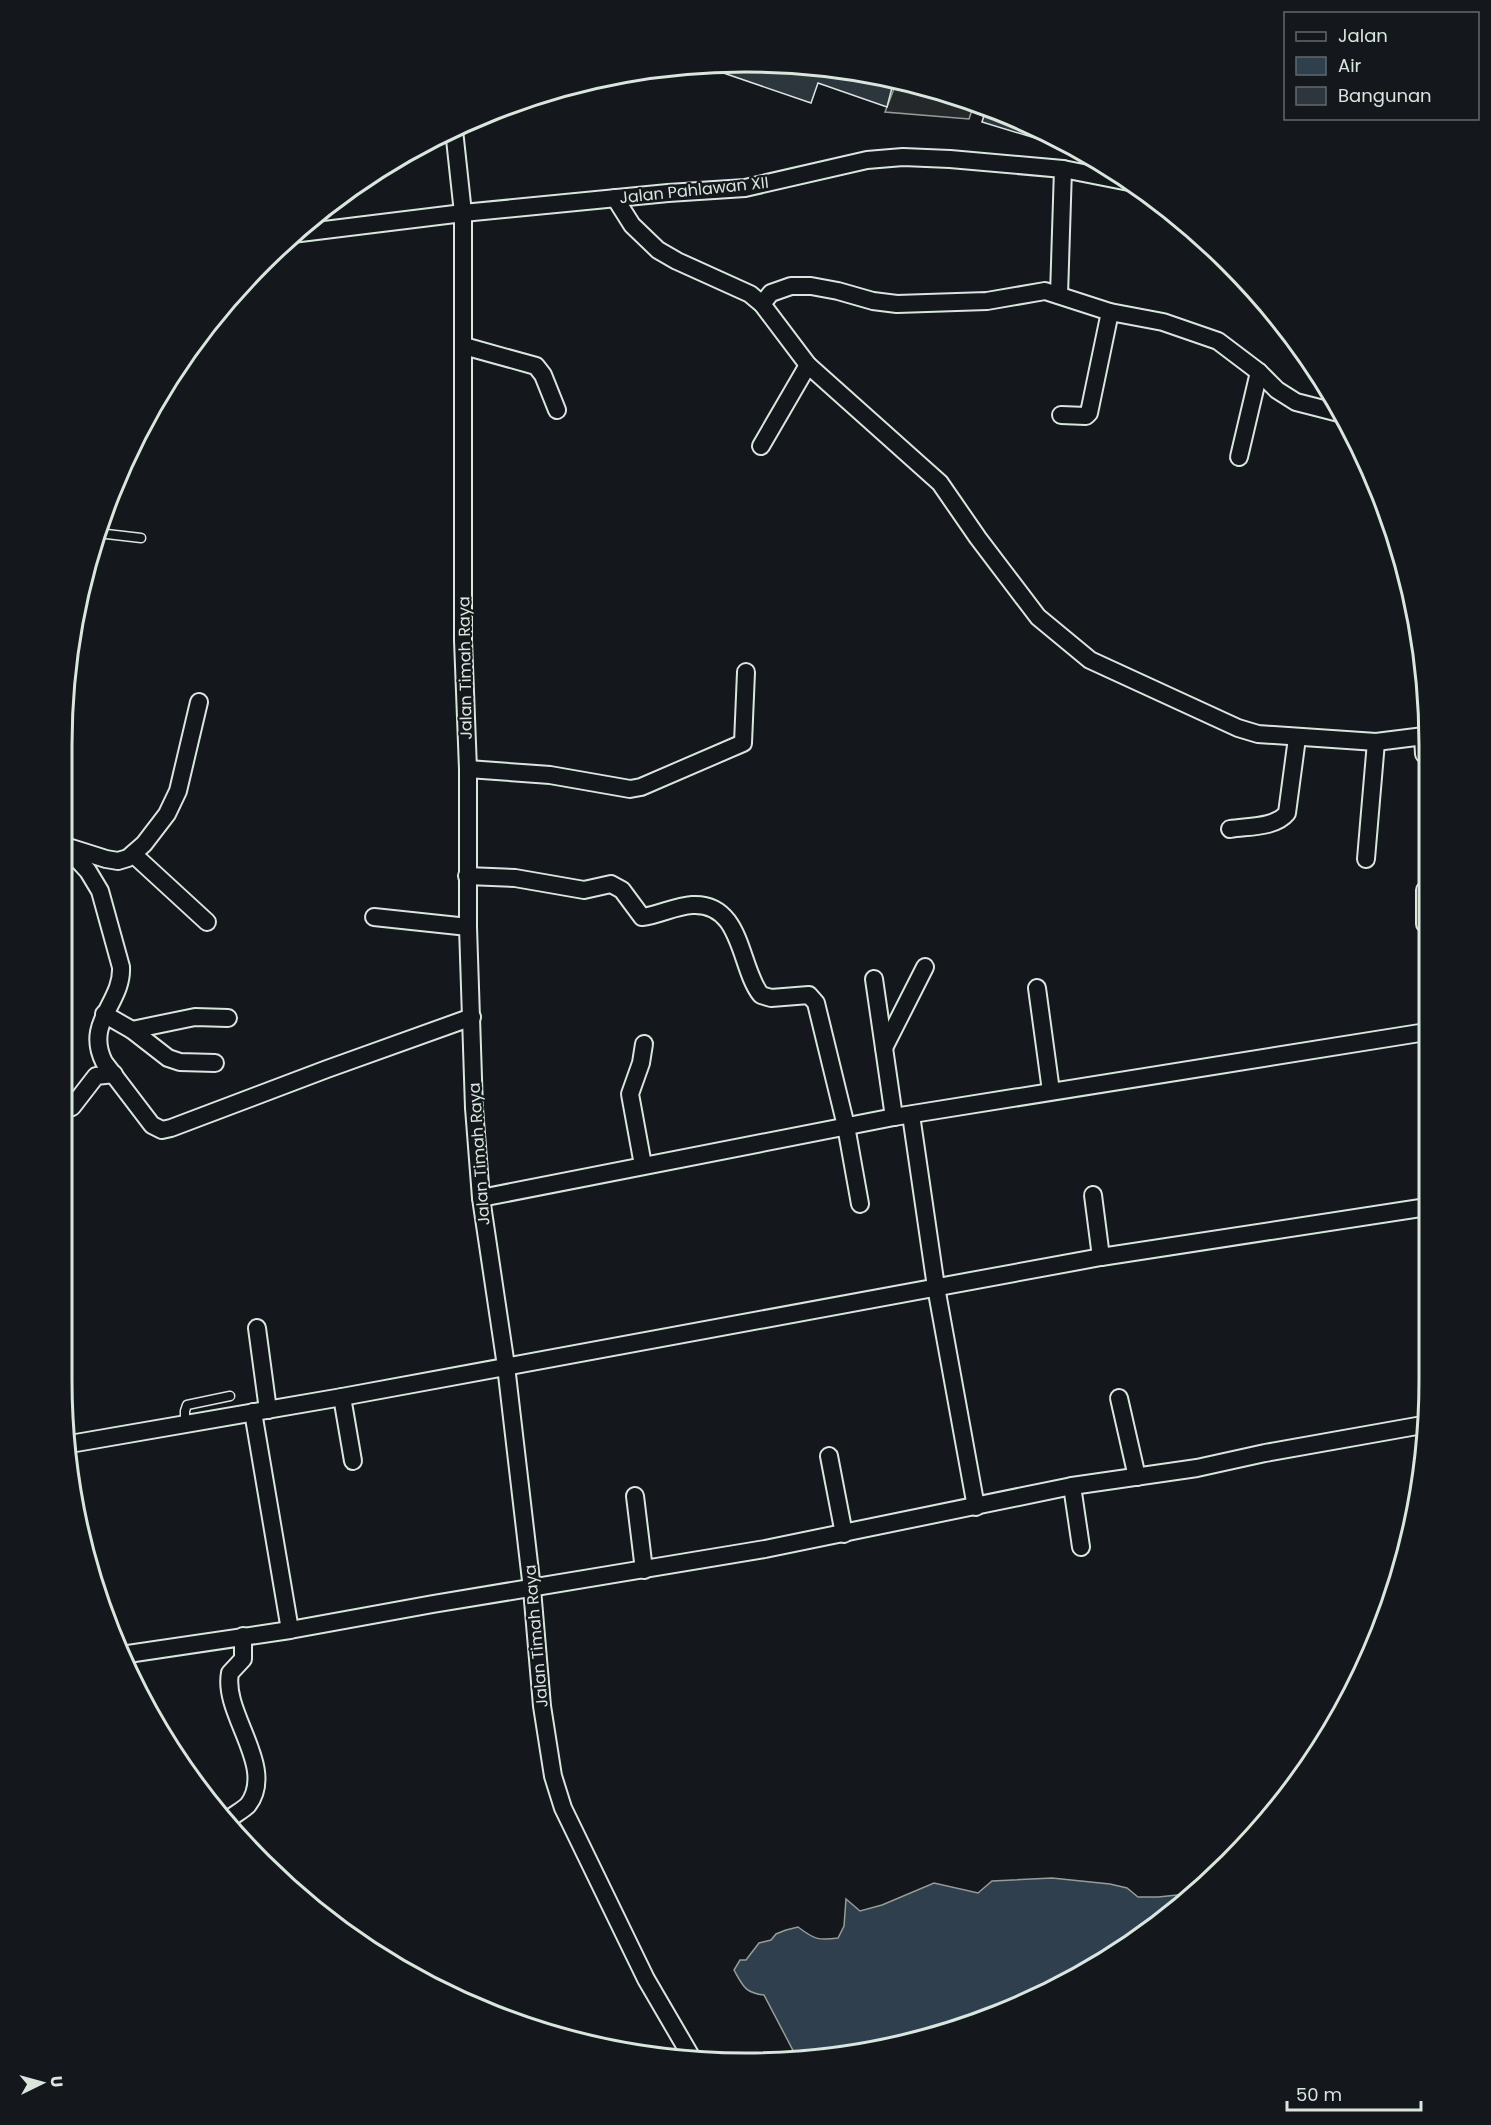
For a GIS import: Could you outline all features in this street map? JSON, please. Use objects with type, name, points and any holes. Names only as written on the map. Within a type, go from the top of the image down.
[{"type":"street","name":"Jalan Timah Raya","points":[[455,138],[463,213],[463,640],[468,769],[467,876],[474,1108],[481,1198],[506,1366],[532,1589],[542,1706],[553,1776],[563,1808],[646,1979],[688,2050]]},
{"type":"street","name":"Jalan Pahlawan XII","points":[[310,232],[463,213],[745,188],[857,162],[903,157],[1063,169],[1107,178]]},
{"type":"street","points":[[1059,295],[1063,169]]},
{"type":"street","points":[[615,198],[632,225],[658,250],[750,294],[762,304],[808,365],[940,483],[1038,617],[1090,660],[1238,728],[1258,734],[1376,742],[1419,737]]},
{"type":"street","points":[[762,304],[771,293],[791,286],[812,286],[873,301],[897,304],[987,301],[1039,291],[1059,295],[1110,312],[1163,322],[1218,341],[1259,372],[1277,390],[1296,402],[1330,411]]},
{"type":"street","points":[[1061,415],[1086,416],[1089,412],[1110,312]]},
{"type":"street","points":[[464,346],[536,366],[543,375],[557,410]]},
{"type":"street","points":[[761,446],[808,365]]},
{"type":"street","points":[[1239,457],[1259,372]]},
{"type":"street","points":[[468,769],[550,775],[630,789],[641,788],[744,743],[746,672]]},
{"type":"street","points":[[72,848],[113,860],[121,860],[134,854],[144,844],[167,814],[178,791],[199,702]]},
{"type":"street","points":[[1230,829],[1272,823],[1281,820],[1287,813],[1297,738]]},
{"type":"street","points":[[1366,859],[1376,742]]},
{"type":"street","points":[[72,854],[88,871],[100,891],[121,967],[121,979],[98,1032],[98,1046],[104,1062],[152,1125],[166,1130],[472,1017]]},
{"type":"street","points":[[134,854],[207,922]]},
{"type":"street","points":[[467,876],[514,878],[584,890],[611,884],[622,890],[642,917],[690,905],[705,907],[723,916],[738,939],[760,995],[771,998],[806,995],[814,999],[846,1126],[860,1204]]},
{"type":"street","points":[[374,917],[468,927]]},
{"type":"street","points":[[884,1048],[925,967]]},
{"type":"street","points":[[874,979],[884,1048],[903,1116],[975,1507]]},
{"type":"street","points":[[1037,988],[1051,1091]]},
{"type":"street","points":[[104,1014],[132,1030],[174,1061],[215,1063]]},
{"type":"street","points":[[132,1030],[195,1017],[228,1018]]},
{"type":"street","points":[[481,1198],[846,1126],[1419,1033]]},
{"type":"street","points":[[643,1165],[630,1094],[641,1063],[644,1044]]},
{"type":"street","points":[[72,1107],[96,1076],[114,1074]]},
{"type":"street","points":[[1093,1196],[1101,1257]]},
{"type":"street","points":[[75,1443],[342,1397],[1101,1257],[1419,1208]]},
{"type":"street","points":[[257,1328],[260,1411],[290,1630]]},
{"type":"street","points":[[342,1397],[353,1461]]},
{"type":"street","points":[[1119,1398],[1137,1477]]},
{"type":"street","points":[[130,1654],[290,1630],[644,1570],[844,1534],[1072,1486],[1197,1468],[1265,1453],[1418,1426]]},
{"type":"street","points":[[829,1456],[844,1534]]},
{"type":"street","points":[[1072,1486],[1081,1547]]},
{"type":"street","points":[[635,1496],[644,1570]]},
{"type":"street","points":[[233,1816],[250,1802],[256,1778],[253,1759],[234,1707],[229,1684],[230,1673],[243,1659],[243,1636]]},
{"type":"lane","points":[[106,535],[141,538]]},
{"type":"lane","points":[[185,1424],[184,1411],[187,1405],[230,1396]]},
{"type":"shaded area","points":[[894,89],[972,111],[969,119],[885,112]]},
{"type":"water","points":[[1052,1878],[1110,1884],[1127,1888],[1138,1897],[1179,1895],[1120,1939],[1043,1984],[962,2017],[877,2040],[794,2052],[764,1995],[745,1988],[734,1970],[740,1960],[746,1960],[759,1943],[771,1940],[776,1934],[786,1930],[798,1927],[816,1938],[838,1938],[844,1926],[846,1899],[860,1911],[882,1905],[934,1883],[978,1893],[992,1881]]},
{"type":"building","points":[[722,73],[790,73],[892,88],[887,107],[818,83],[811,103]]},
{"type":"building","points":[[984,116],[1039,139],[982,122]]}]
